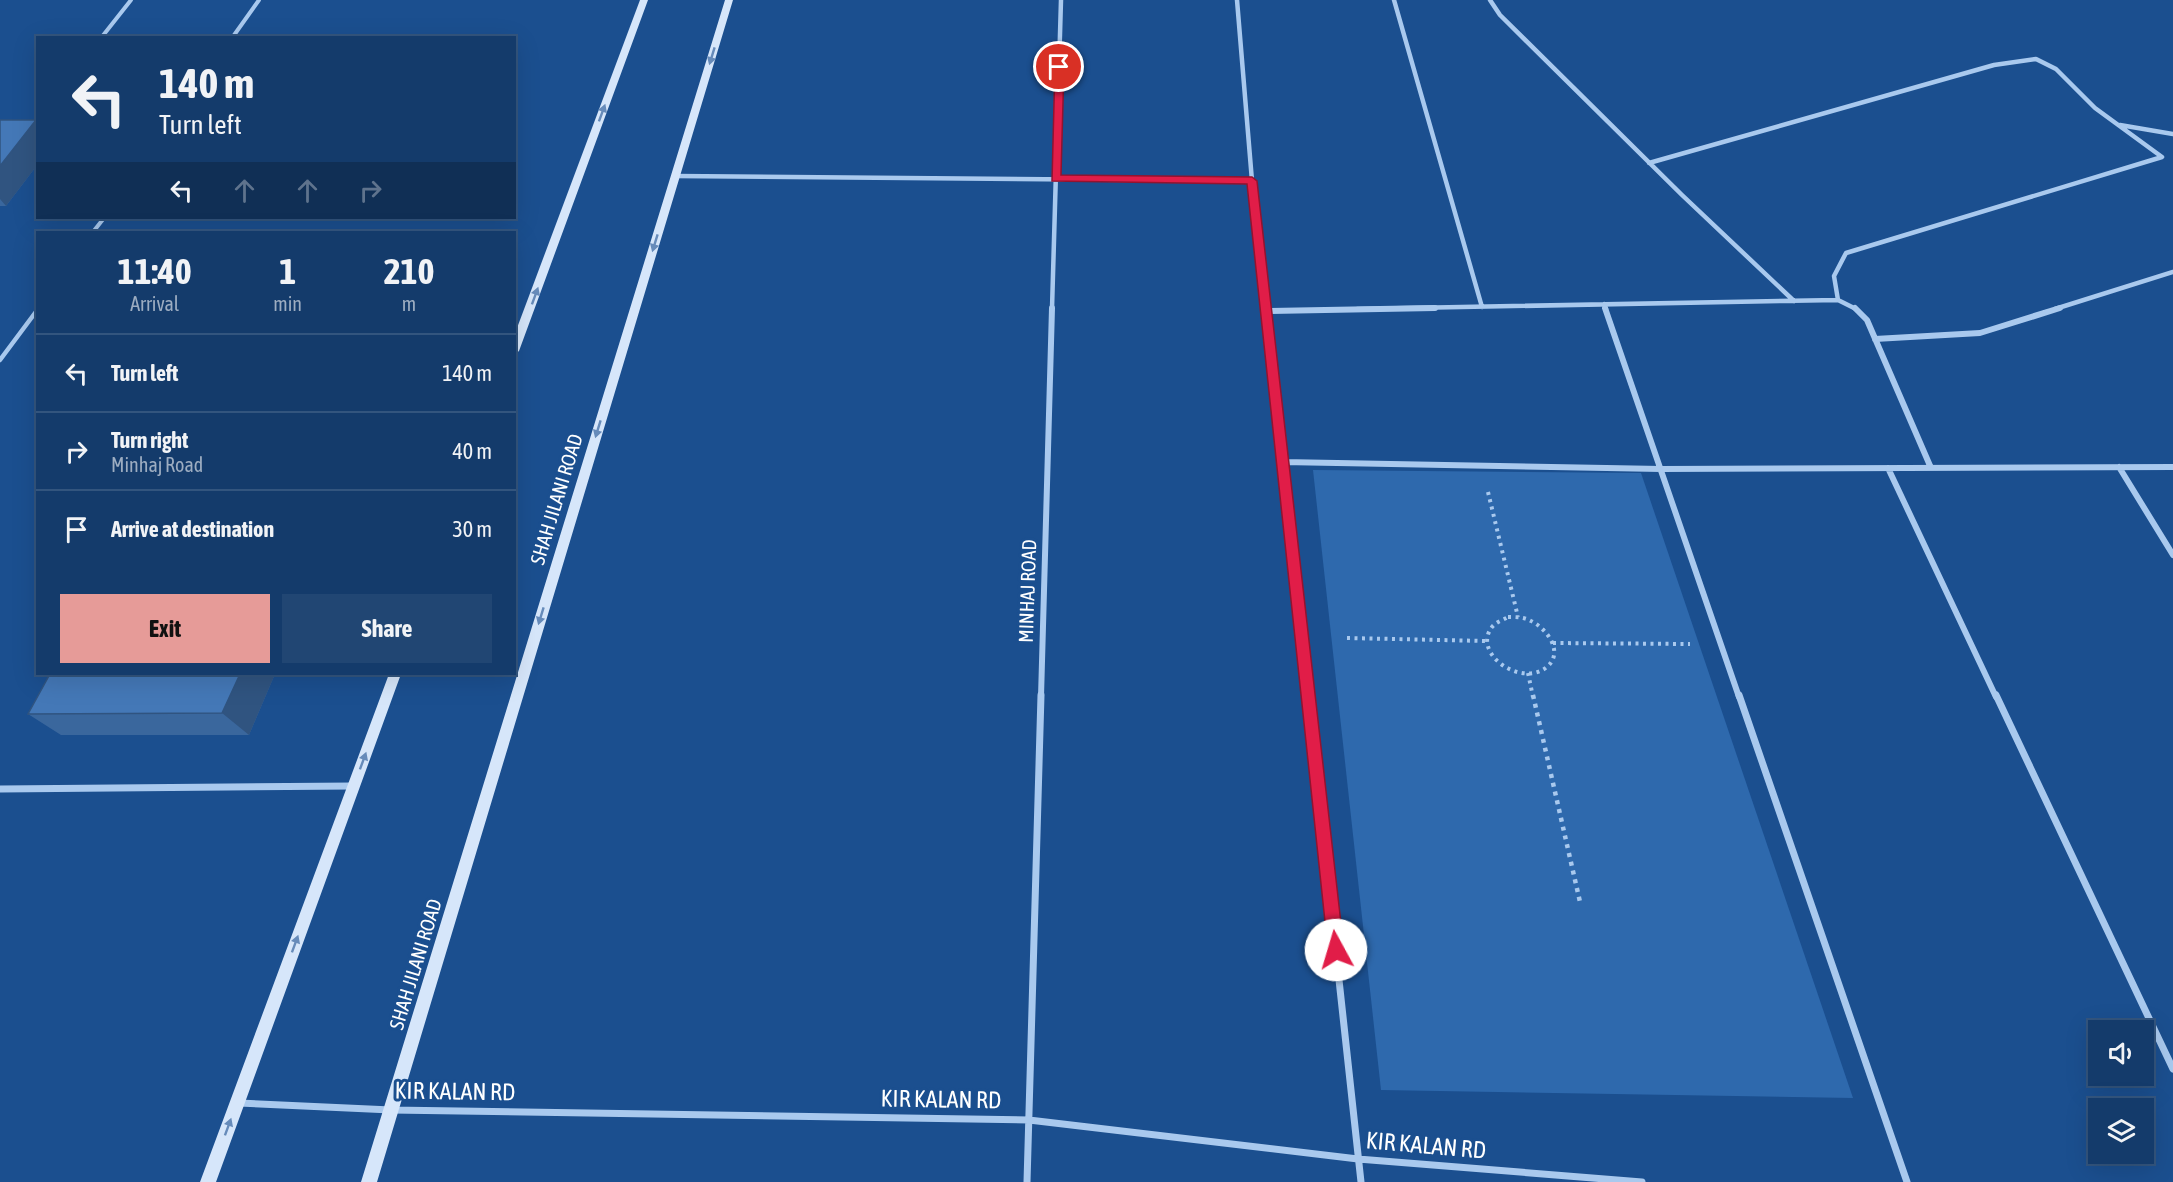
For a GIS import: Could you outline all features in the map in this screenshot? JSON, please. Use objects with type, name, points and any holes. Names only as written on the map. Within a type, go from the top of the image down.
[{"type":"street","points":[[516,346],[644,0]]},
{"type":"street","name":"SHAH JILANI ROAD","points":[[369,1182],[729,0]]},
{"type":"street","name":"MINHAJ ROAD","points":[[1027,1182],[1061,0]]},
{"type":"street","points":[[1237,0],[1252,181],[1361,1182]]},
{"type":"street","points":[[1394,0],[1482,307]]},
{"type":"street","points":[[1490,0],[1500,15],[1726,240],[1794,302]]},
{"type":"street","points":[[1649,163],[1994,65],[2036,59],[2056,69],[2095,108],[2162,157],[1846,253],[1834,276],[1838,300]]},
{"type":"street","points":[[2117,124],[2173,134]]},
{"type":"street","points":[[675,176],[1252,181]]},
{"type":"street","points":[[1875,339],[1980,333],[2173,272]]},
{"type":"street","points":[[1266,310],[1838,300],[1854,307],[1867,320],[1931,468]]},
{"type":"street","points":[[1604,304],[1907,1182]]},
{"type":"street","points":[[1283,462],[1661,469],[2173,467]]},
{"type":"street","points":[[2119,467],[2173,555]]},
{"type":"street","points":[[1888,468],[2173,1069]]},
{"type":"street","points":[[208,1182],[395,675]]},
{"type":"street","points":[[0,789],[354,786]]},
{"type":"street","name":"KIR KALAN RD","points":[[237,1103],[391,1110],[1029,1120],[1358,1159],[1642,1182]]},
{"type":"lane","points":[[103,36],[131,0]]},
{"type":"lane","points":[[233,36],[259,0]]},
{"type":"lane","points":[[94,231],[103,219]]},
{"type":"lane","points":[[0,360],[36,312]]},
{"type":"path","points":[[1487,491],[1518,617]]},
{"type":"path","points":[[1518,617],[1539,625],[1553,643],[1554,653],[1545,669],[1528,673],[1512,671],[1494,658],[1487,641],[1492,626],[1498,620],[1518,617]]},
{"type":"path","points":[[1347,638],[1487,641]]},
{"type":"path","points":[[1553,643],[1721,644]]},
{"type":"path","points":[[1528,673],[1580,902]]},
{"type":"shaded area","points":[[1313,470],[1641,473],[1853,1098],[1381,1090]]},
{"type":"building","points":[[0,120],[36,120],[0,166]]},
{"type":"building","points":[[49,675],[240,675],[222,713],[28,714]]},
{"type":"route","points":[[1059,67],[1056,179],[1252,181],[1336,950]]}]
